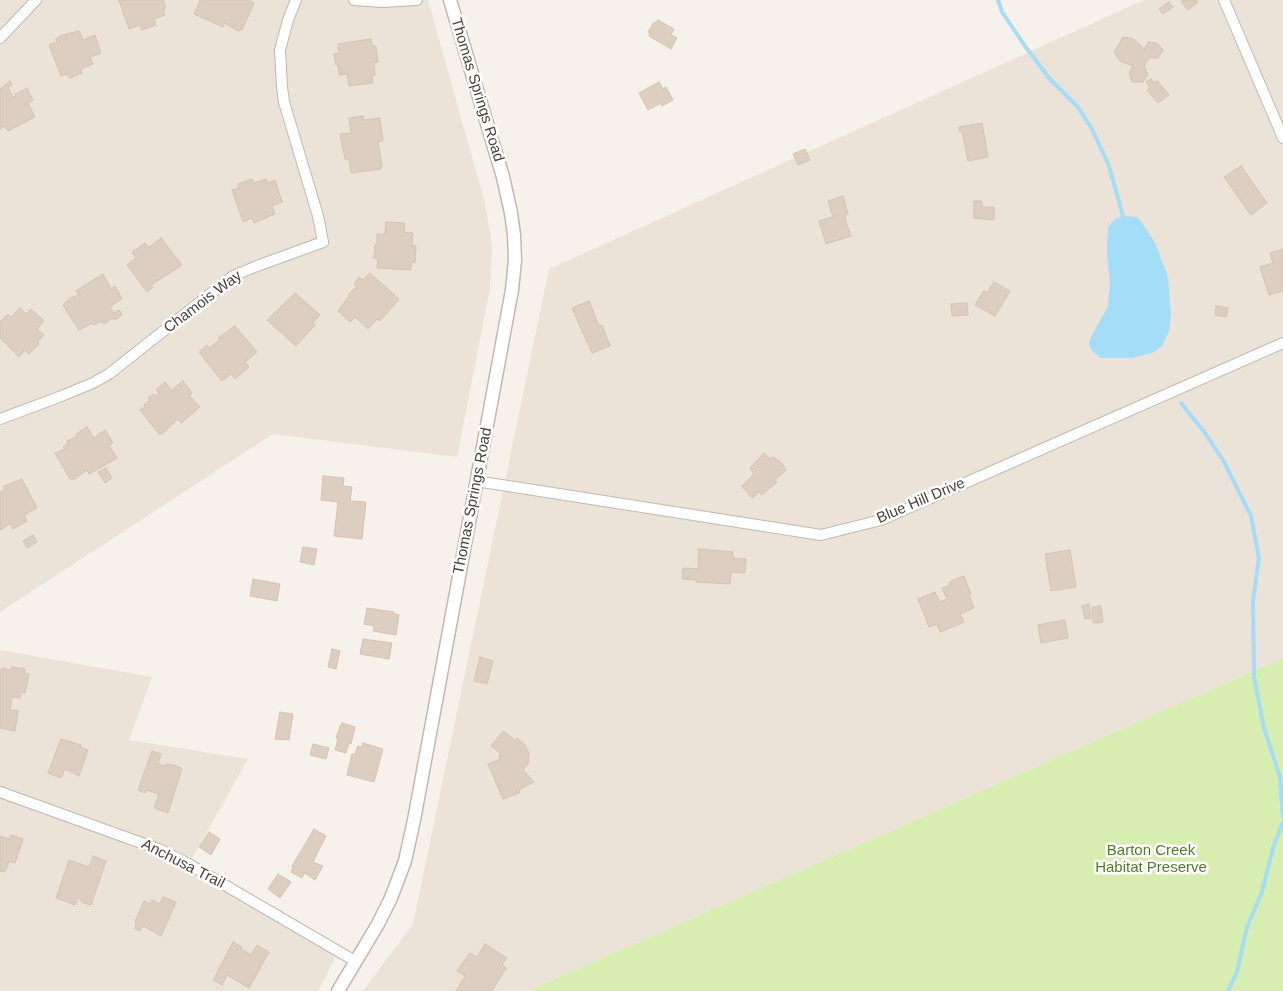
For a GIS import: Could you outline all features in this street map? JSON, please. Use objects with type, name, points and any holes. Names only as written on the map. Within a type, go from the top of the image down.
[{"type":"street","points":[[0,38],[36,0]]},
{"type":"street","name":"Chamois Way","points":[[0,419],[93,383],[109,374],[233,276],[323,242],[318,216],[284,102],[282,87],[280,50],[288,20],[296,0]]},
{"type":"street","points":[[354,0],[382,2],[417,0]]},
{"type":"street","name":"Thomas Springs Road","points":[[338,991],[378,924],[394,892],[405,860],[414,820],[510,298],[514,260],[514,235],[506,186],[450,0]]},
{"type":"street","points":[[1224,0],[1283,138]]},
{"type":"street","name":"Blue Hill Drive","points":[[476,481],[821,535],[882,520],[1283,343]]},
{"type":"street","name":"Anchusa Trail","points":[[0,792],[161,850],[187,863],[355,961]]},
{"type":"shaded area","points":[[0,0],[428,0],[485,203],[492,246],[490,288],[457,457],[273,434],[0,612]]},
{"type":"shaded area","points":[[1144,0],[1283,0],[1283,658],[528,991],[363,991],[413,924],[549,269]]},
{"type":"shaded area","points":[[0,650],[152,677],[129,740],[248,759],[191,860],[341,947],[318,991],[0,991]]},
{"type":"green space","name":"Barton Creek Habitat Preserve","points":[[1283,658],[1283,991],[528,991]]},
{"type":"water","points":[[1125,216],[1137,217],[1155,243],[1168,277],[1171,314],[1169,331],[1162,346],[1152,353],[1132,358],[1101,358],[1092,351],[1089,344],[1108,306],[1110,284],[1107,252],[1108,227],[1115,219]]},
{"type":"building","points":[[119,0],[163,0],[166,8],[163,9],[165,15],[154,19],[156,25],[142,30],[140,25],[129,29]]},
{"type":"building","points":[[200,0],[248,0],[254,3],[242,30],[238,31],[225,23],[223,27],[194,14]]},
{"type":"building","points":[[1183,0],[1196,0],[1198,2],[1188,10],[1181,2]]},
{"type":"building","points":[[1169,2],[1173,7],[1163,14],[1159,9]]},
{"type":"building","points":[[658,20],[674,29],[671,35],[677,38],[671,49],[649,36],[650,33],[648,32],[654,22],[656,23]]},
{"type":"building","points":[[79,31],[83,40],[95,35],[101,53],[90,57],[93,64],[81,69],[82,73],[70,78],[68,74],[61,76],[49,45],[57,42],[56,39],[62,35]]},
{"type":"building","points":[[1123,37],[1134,39],[1144,49],[1148,42],[1157,43],[1163,50],[1158,58],[1149,58],[1147,61],[1144,66],[1148,74],[1143,82],[1132,82],[1129,73],[1133,66],[1120,61],[1114,52]]},
{"type":"building","points":[[371,39],[372,46],[376,46],[378,62],[374,62],[375,75],[372,76],[373,83],[349,86],[347,74],[339,75],[338,65],[336,65],[334,54],[339,53],[338,44]]},
{"type":"building","points":[[1151,79],[1154,83],[1157,81],[1169,95],[1158,103],[1147,90],[1150,88],[1146,82]]},
{"type":"building","points":[[10,81],[12,85],[8,87],[13,97],[27,88],[33,100],[28,103],[35,117],[8,131],[5,126],[0,129],[0,89]]},
{"type":"building","points":[[659,82],[663,89],[666,87],[673,100],[662,106],[661,103],[648,110],[639,93]]},
{"type":"building","points":[[363,116],[364,120],[380,118],[383,141],[378,142],[382,166],[381,169],[351,173],[349,159],[345,159],[340,134],[351,133],[349,118]]},
{"type":"building","points":[[982,123],[988,157],[968,161],[962,131],[960,132],[959,127]]},
{"type":"building","points":[[805,149],[810,160],[798,165],[793,154]]},
{"type":"building","points":[[1241,166],[1267,203],[1251,215],[1224,177]]},
{"type":"building","points":[[252,179],[254,183],[266,179],[267,183],[275,180],[282,202],[272,206],[275,214],[254,223],[252,218],[243,222],[232,190],[239,188],[238,184]]},
{"type":"building","points":[[843,196],[848,214],[845,215],[846,222],[851,236],[826,244],[819,221],[833,217],[828,201]]},
{"type":"building","points":[[974,201],[982,201],[982,207],[994,207],[994,220],[974,218]]},
{"type":"building","points":[[386,222],[405,223],[404,232],[413,233],[412,246],[416,246],[415,263],[411,262],[411,270],[377,268],[378,259],[374,258],[377,234],[385,234]]},
{"type":"building","points":[[161,238],[182,265],[151,285],[153,287],[147,292],[127,265],[136,258],[132,252],[145,243],[148,248]]},
{"type":"building","points":[[1283,249],[1283,291],[1269,295],[1260,267],[1273,263],[1270,253]]},
{"type":"building","points":[[370,273],[399,299],[380,321],[377,319],[368,329],[355,317],[350,322],[338,311],[348,295],[357,286],[354,284],[359,277],[363,280]]},
{"type":"building","points":[[103,274],[111,289],[115,286],[122,299],[111,306],[109,305],[114,313],[119,310],[122,315],[104,324],[102,321],[94,325],[93,323],[79,330],[63,305],[70,298],[79,295],[76,291]]},
{"type":"building","points":[[994,282],[1010,291],[995,316],[975,305],[984,290],[987,293]]},
{"type":"building","points":[[295,293],[320,315],[313,323],[315,325],[296,346],[267,320]]},
{"type":"building","points":[[589,301],[599,326],[602,325],[610,346],[592,353],[572,308]]},
{"type":"building","points":[[967,303],[968,315],[952,316],[951,304]]},
{"type":"building","points":[[1216,306],[1228,308],[1226,317],[1215,315]]},
{"type":"building","points":[[20,308],[26,314],[31,309],[44,321],[37,329],[44,335],[37,342],[39,344],[29,354],[25,350],[19,357],[0,338],[0,322],[8,314],[11,317]]},
{"type":"building","points":[[235,326],[257,352],[245,362],[249,367],[235,379],[231,374],[222,381],[199,352],[207,345],[209,348],[220,340],[218,338]]},
{"type":"building","points":[[183,381],[192,393],[189,395],[200,407],[181,423],[178,419],[162,434],[159,434],[140,410],[150,400],[148,398],[153,394],[155,396],[159,393],[156,390],[165,382],[173,392],[173,389]]},
{"type":"building","points":[[87,427],[94,438],[105,430],[113,443],[109,445],[117,458],[89,474],[87,470],[75,479],[70,479],[55,453],[65,449],[63,447],[68,444],[67,441],[77,437],[76,435],[80,431]]},
{"type":"building","points":[[764,453],[770,459],[773,457],[782,463],[786,470],[775,480],[777,482],[762,495],[759,492],[752,498],[742,486],[754,474],[750,468]]},
{"type":"building","points":[[106,468],[112,478],[105,483],[98,472]]},
{"type":"building","points":[[323,476],[344,478],[343,486],[352,487],[350,501],[366,502],[362,539],[334,536],[338,502],[321,500]]},
{"type":"building","points":[[22,479],[37,508],[24,515],[27,521],[13,529],[10,524],[0,530],[0,492],[4,490],[4,486]]},
{"type":"building","points":[[33,535],[37,542],[27,548],[23,541]]},
{"type":"building","points":[[303,547],[317,549],[314,565],[300,562]]},
{"type":"building","points":[[699,549],[733,552],[733,558],[746,559],[745,573],[731,572],[730,584],[696,582],[697,580],[682,579],[683,568],[698,569]]},
{"type":"building","points":[[1070,550],[1076,587],[1051,591],[1045,554]]},
{"type":"building","points":[[964,576],[974,608],[960,614],[964,622],[940,632],[937,624],[929,627],[918,599],[935,592],[940,602],[947,599],[942,588],[950,585],[949,583],[953,580]]},
{"type":"building","points":[[253,579],[280,584],[277,601],[250,596]]},
{"type":"building","points":[[1089,604],[1091,618],[1085,619],[1082,606]]},
{"type":"building","points":[[1101,606],[1103,622],[1093,623],[1092,607]]},
{"type":"building","points":[[367,608],[394,612],[394,614],[399,615],[396,635],[373,631],[374,626],[364,624]]},
{"type":"building","points":[[1065,620],[1068,638],[1041,643],[1038,625]]},
{"type":"building","points":[[363,639],[392,643],[389,659],[360,654]]},
{"type":"building","points":[[332,649],[340,651],[336,669],[328,667]]},
{"type":"building","points":[[480,657],[493,661],[487,684],[474,681]]},
{"type":"building","points":[[12,667],[25,669],[24,673],[29,674],[25,693],[21,693],[20,698],[12,697],[10,710],[18,711],[15,731],[0,728],[0,671],[2,668],[11,670]]},
{"type":"building","points":[[280,712],[293,714],[289,740],[275,739]]},
{"type":"building","points":[[342,723],[355,727],[351,744],[349,743],[346,753],[335,750],[338,739],[336,738]]},
{"type":"building","points":[[503,731],[515,740],[517,738],[525,745],[529,753],[528,764],[523,770],[534,782],[520,789],[519,793],[503,799],[488,764],[499,760],[500,753],[491,746]]},
{"type":"building","points":[[61,739],[81,745],[80,747],[88,750],[79,776],[65,769],[61,778],[48,773]]},
{"type":"building","points":[[363,743],[383,749],[374,782],[347,775],[352,754],[355,754],[358,746],[362,747]]},
{"type":"building","points":[[313,744],[329,748],[326,759],[310,755]]},
{"type":"building","points":[[152,751],[161,754],[158,764],[182,768],[168,813],[154,808],[159,794],[146,790],[145,793],[138,790]]},
{"type":"building","points":[[314,829],[326,836],[313,862],[323,866],[315,880],[304,873],[302,878],[291,872],[292,866]]},
{"type":"building","points":[[209,832],[220,839],[211,855],[199,847]]},
{"type":"building","points":[[11,835],[23,839],[15,863],[9,861],[5,872],[0,871],[0,836],[9,839]]},
{"type":"building","points":[[93,856],[106,861],[91,905],[81,902],[82,900],[78,898],[75,905],[56,898],[69,860],[89,867]]},
{"type":"building","points":[[278,874],[291,882],[280,898],[268,889]]},
{"type":"building","points":[[163,897],[176,902],[161,936],[143,926],[140,931],[135,929],[135,922],[144,901],[151,904],[152,900],[160,904]]},
{"type":"building","points":[[233,942],[251,955],[257,945],[269,952],[249,988],[227,975],[222,985],[213,980]]},
{"type":"building","points":[[485,944],[507,958],[502,964],[506,968],[492,991],[456,991],[465,976],[457,971],[470,953],[477,957]]},
{"type":"waterway","points":[[998,0],[1002,12],[1025,46],[1049,78],[1077,106],[1092,129],[1109,166],[1124,220]]},
{"type":"waterway","points":[[1181,403],[1205,433],[1223,460],[1251,516],[1259,558],[1253,601],[1254,676],[1264,728],[1280,777],[1283,816]]},
{"type":"waterway","points":[[1228,991],[1237,972],[1247,927],[1262,892],[1273,848],[1283,822]]}]
